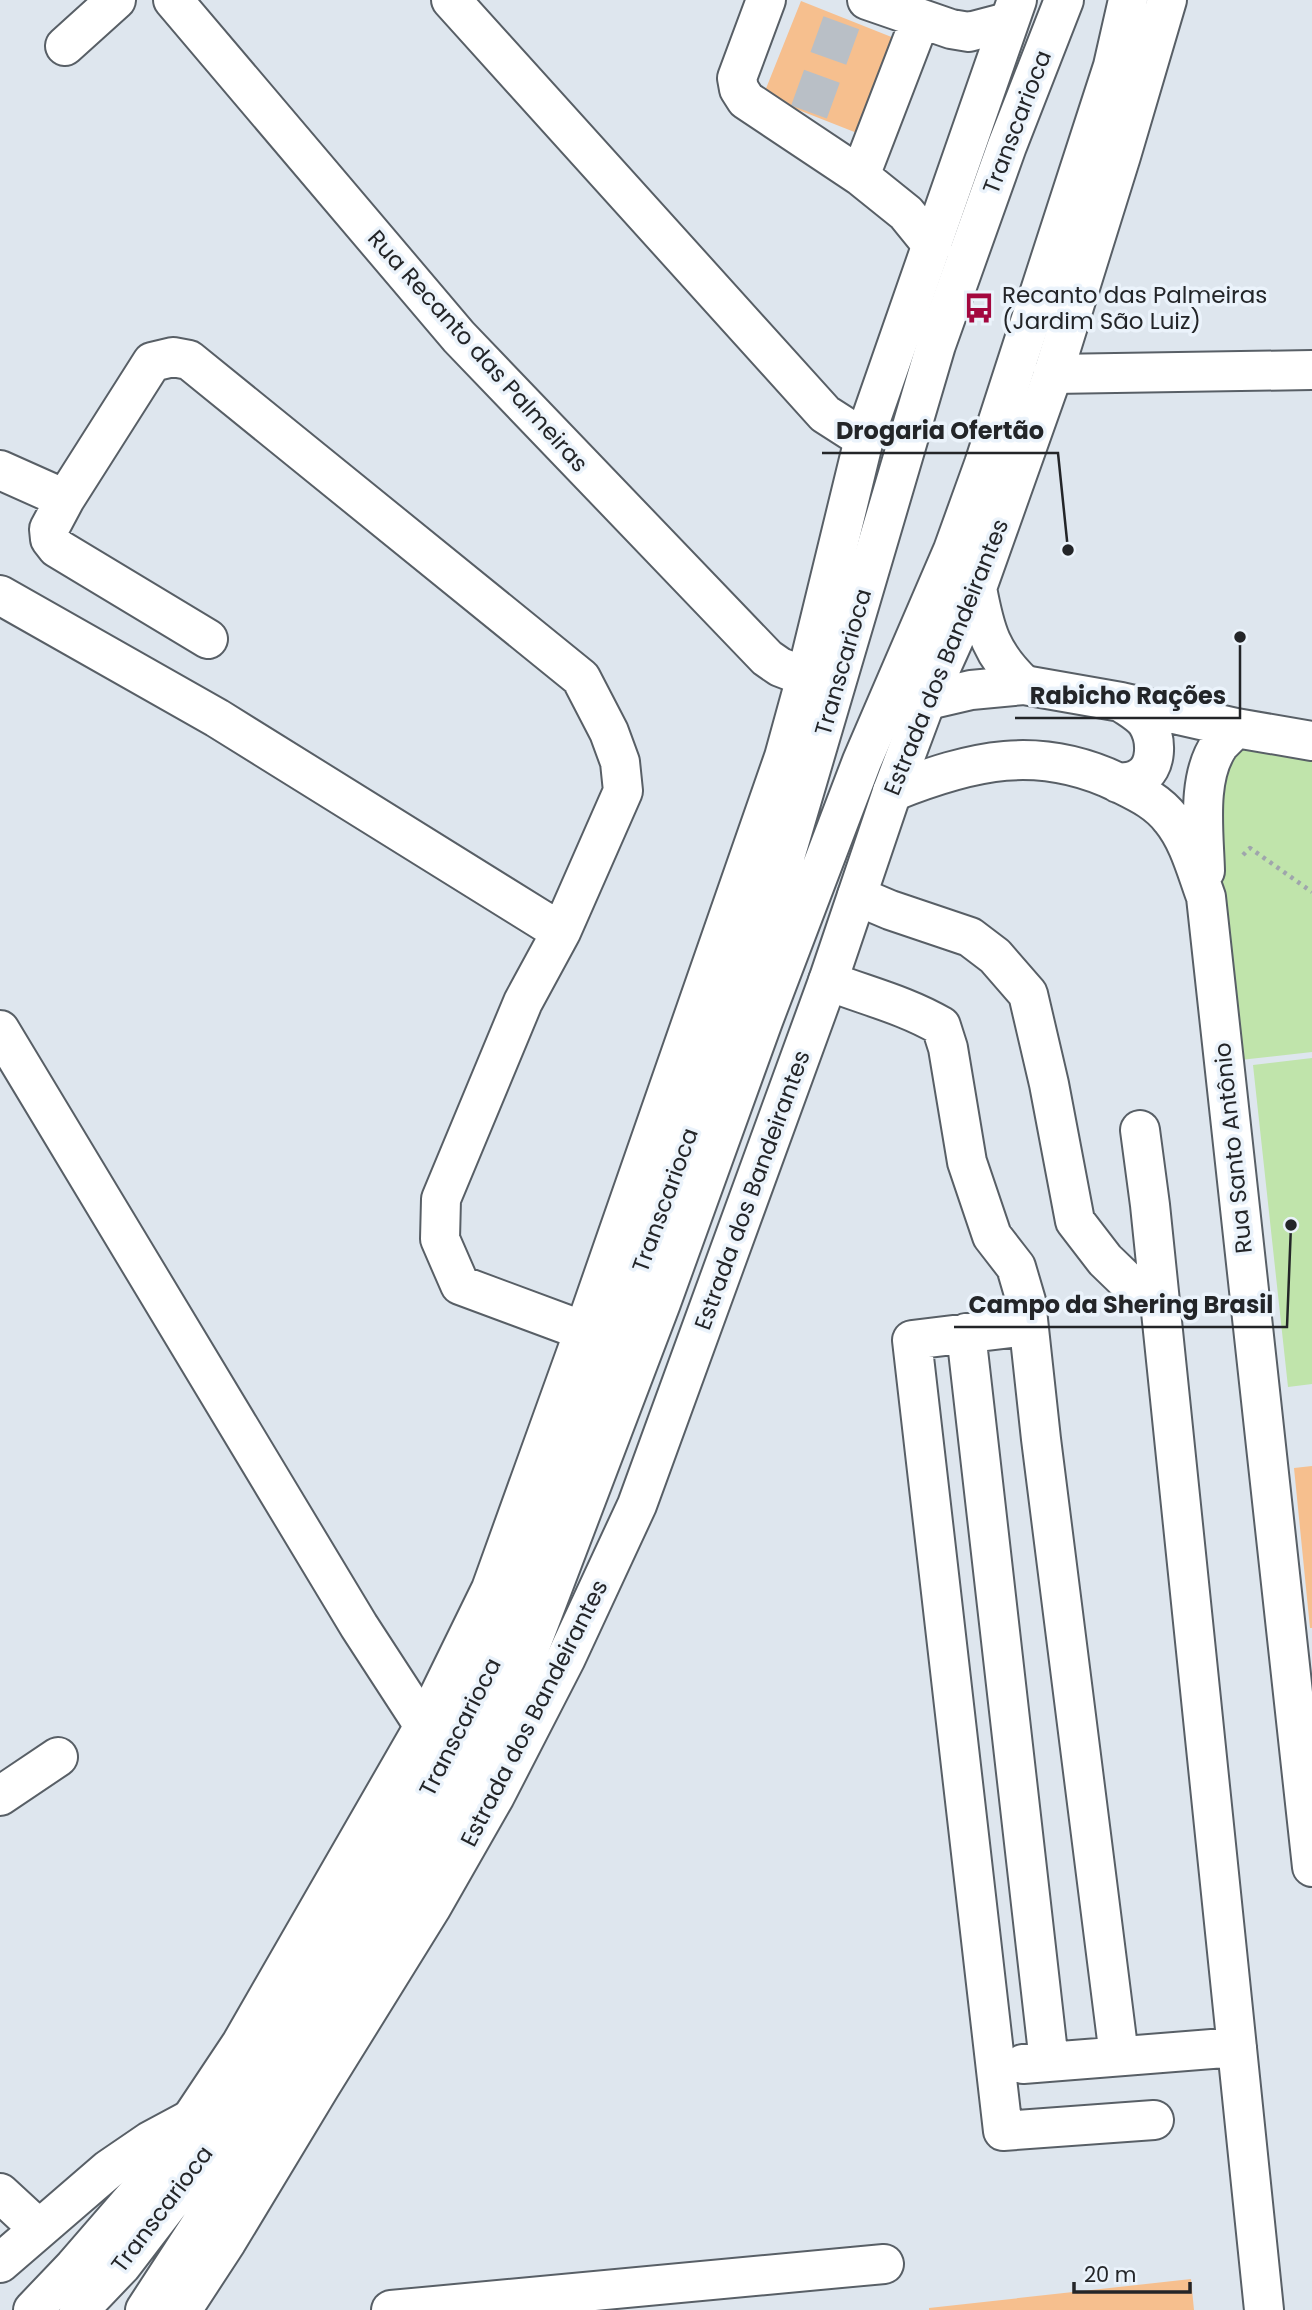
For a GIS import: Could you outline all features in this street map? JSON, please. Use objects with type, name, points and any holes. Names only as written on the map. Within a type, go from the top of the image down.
[{"type":"street","points":[[65,46],[116,0]]},
{"type":"street","name":"Rua Recanto das Palmeiras","points":[[173,0],[458,337],[767,659],[792,673],[806,677]]},
{"type":"street","points":[[451,0],[825,414],[864,439]]},
{"type":"street","points":[[766,0],[737,78],[739,89],[746,100],[804,125],[906,213],[932,245]]},
{"type":"street","name":"Transcarioca","points":[[79,2310],[122,2266],[171,2201],[237,2105],[312,1987],[436,1778],[519,1608],[775,891],[936,345],[1007,146],[1064,0]]},
{"type":"street","name":"Transcarioca","points":[[145,2310],[414,1880],[472,1776],[519,1676],[862,761],[953,550],[985,464],[1113,66],[1128,0]]},
{"type":"street","name":"Estrada dos Bandeirantes","points":[[181,2310],[227,2241],[431,1908],[495,1796],[566,1658],[637,1505],[828,981],[892,792],[926,701],[977,588],[1053,374],[1167,0]]},
{"type":"street","points":[[853,6],[969,32],[1012,11]]},
{"type":"street","points":[[33,2310],[139,2192],[241,2044],[424,1726],[491,1589],[784,757],[864,439],[1012,11]]},
{"type":"street","points":[[860,176],[920,20]]},
{"type":"street","points":[[208,639],[57,548],[50,539],[49,529],[65,499],[152,362],[173,357],[189,360],[581,678],[613,742],[620,762],[623,791],[561,932],[523,1002],[442,1199],[440,1238],[460,1285],[584,1331]]},
{"type":"street","points":[[1053,374],[1312,370]]},
{"type":"street","points":[[0,470],[65,499]]},
{"type":"street","points":[[977,588],[983,620],[992,646],[1009,671],[1024,685]]},
{"type":"street","points":[[0,595],[217,718],[561,932]]},
{"type":"street","points":[[784,757],[823,732],[884,710],[981,689],[1024,685],[1121,702],[1236,728],[1310,739]]},
{"type":"street","points":[[1118,783],[1142,777],[1150,766],[1154,753],[1153,737],[1146,722],[1121,702]]},
{"type":"street","points":[[1206,897],[1203,801],[1212,761],[1220,745],[1236,728]]},
{"type":"street","name":"Rua Santo Antônio","points":[[892,792],[937,774],[976,764],[1013,760],[1065,764],[1088,769],[1154,800],[1185,840],[1206,897],[1312,1867]]},
{"type":"street","points":[[857,896],[970,937],[995,956],[1028,994],[1049,1084],[1075,1221],[1105,1260],[1134,1288],[1159,1300]]},
{"type":"street","points":[[828,981],[895,1003],[941,1027],[948,1048],[967,1162],[992,1236],[1016,1267],[1026,1301],[1119,2056]]},
{"type":"street","points":[[0,1030],[352,1614],[424,1726]]},
{"type":"street","points":[[1140,1130],[1264,2310]]},
{"type":"street","points":[[1028,1326],[912,1340],[1003,2131],[1154,2120]]},
{"type":"street","points":[[966,1333],[1049,2062]]},
{"type":"street","points":[[0,1796],[58,1757]]},
{"type":"street","points":[[995,2066],[1237,2047]]},
{"type":"street","points":[[0,2263],[110,2169],[150,2141],[191,2119]]},
{"type":"street","points":[[0,2193],[39,2229]]},
{"type":"street","points":[[391,2310],[884,2264]]},
{"type":"path","points":[[1206,897],[1250,848],[1312,892]]},
{"type":"green space","points":[[1246,741],[1312,760],[1312,1052],[1240,1060],[1214,883],[1221,771]]},
{"type":"green space","points":[[1312,1058],[1312,1384],[1288,1387],[1253,1065]]},
{"type":"building","points":[[801,1],[894,38],[857,133],[763,96]]},
{"type":"building","points":[[1312,1466],[1312,1628],[1310,1628],[1294,1468]]},
{"type":"building","points":[[1191,2279],[1194,2310],[929,2310],[929,2308]]},
{"type":"tunnel","points":[[809,112],[843,18]]},
{"type":"place","name":"Recanto das Palmeiras (Jardim São Luiz)","points":[[979,308]]},
{"type":"place","name":"Drogaria Ofertão","points":[[1068,550]]},
{"type":"place","name":"Rabicho Rações","points":[[1240,637]]},
{"type":"place","name":"Campo da Shering Brasil","points":[[1291,1225]]}]
